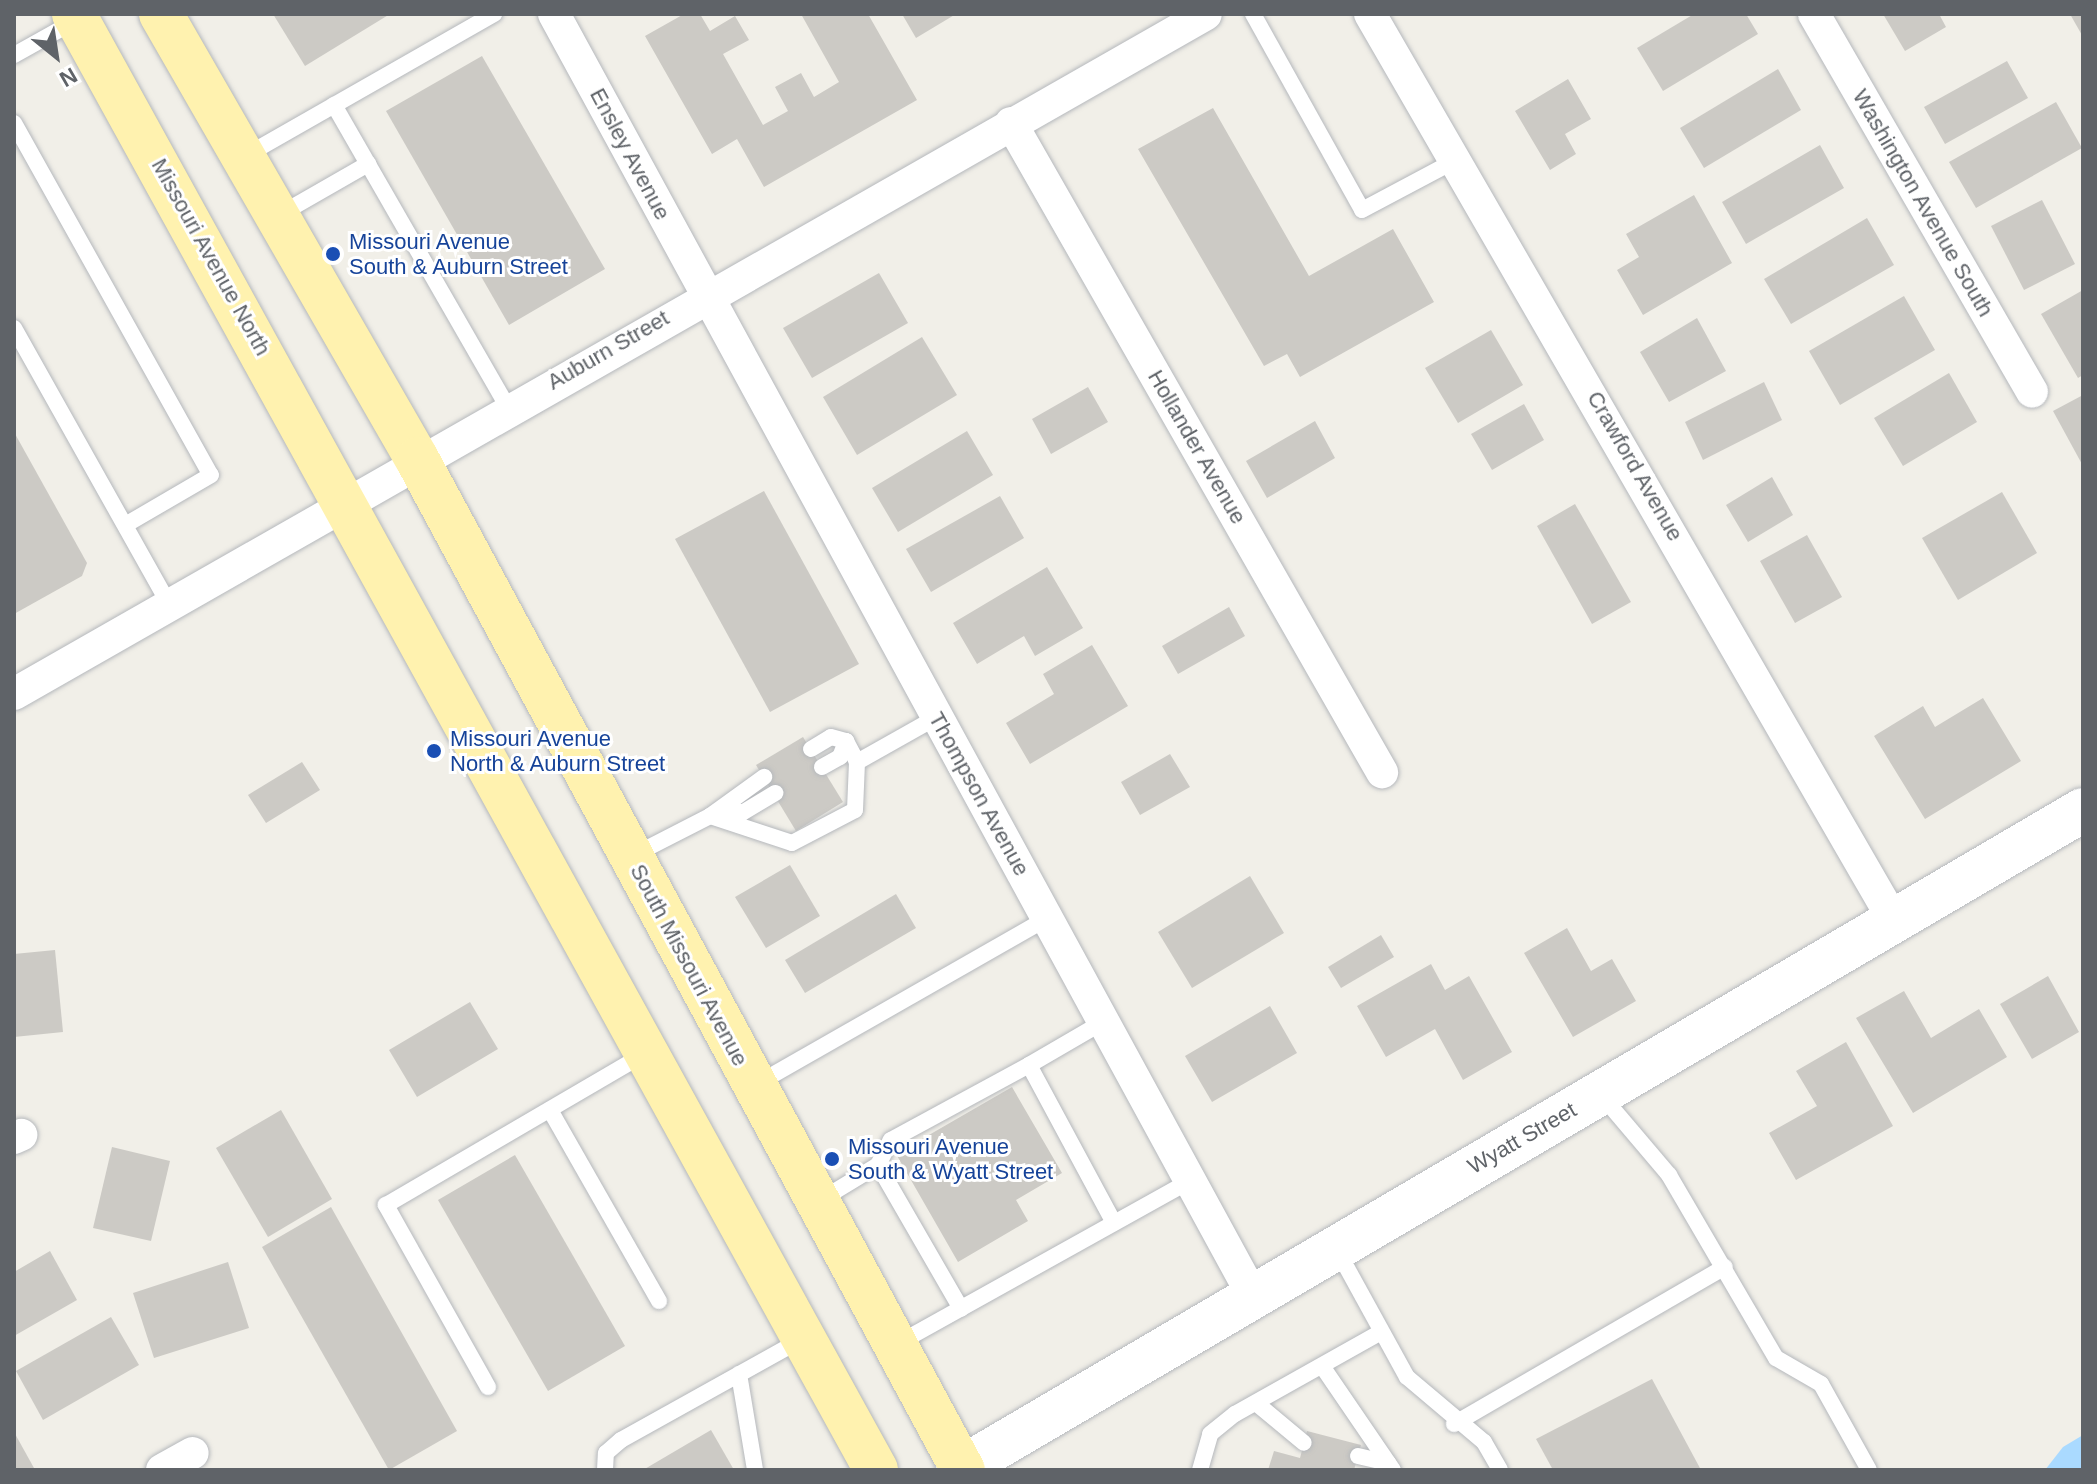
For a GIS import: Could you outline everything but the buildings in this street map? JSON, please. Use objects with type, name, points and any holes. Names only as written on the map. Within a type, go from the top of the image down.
[{"type":"main road","points":[[161,14],[417,459]]},
{"type":"main road","name":"Missouri Avenue North","points":[[79,16],[347,500]]},
{"type":"main road","name":"South Missouri Avenue","points":[[417,459],[961,1469]]},
{"type":"main road","points":[[347,500],[876,1470]]},
{"type":"street","name":"Ensley Avenue","points":[[554,14],[706,294]]},
{"type":"street","name":"Auburn Street","points":[[14,694],[706,294],[1206,14]]},
{"type":"street","name":"Crawford Avenue","points":[[1370,14],[1459,158],[1894,921]]},
{"type":"street","name":"Washington Avenue South","points":[[1814,14],[2032,392]]},
{"type":"street","name":"Hollander Avenue","points":[[1011,123],[1382,772]]},
{"type":"street","name":"Thompson Avenue","points":[[706,294],[1252,1294]]},
{"type":"street","name":"Wyatt Street","points":[[961,1469],[1252,1294],[2083,810]]},
{"type":"street","points":[[162,1470],[193,1453]]},
{"type":"lane","points":[[243,157],[494,14]]},
{"type":"lane","points":[[1253,14],[1362,210],[1459,158]]},
{"type":"lane","points":[[14,55],[79,16]]},
{"type":"lane","points":[[334,105],[508,408]]},
{"type":"lane","points":[[14,123],[211,475],[125,525]]},
{"type":"lane","points":[[278,216],[368,164]]},
{"type":"lane","points":[[14,328],[169,604]]},
{"type":"lane","points":[[857,762],[937,717]]},
{"type":"lane","points":[[710,816],[792,843],[855,810],[857,762],[846,741],[831,737],[811,749]]},
{"type":"lane","points":[[822,767],[840,757],[846,741]]},
{"type":"lane","points":[[630,857],[728,807],[731,796],[764,777]]},
{"type":"lane","points":[[728,807],[742,813],[775,793]]},
{"type":"lane","points":[[754,1086],[1046,919]]},
{"type":"lane","points":[[817,1202],[878,1165],[891,1140],[1103,1022]]},
{"type":"lane","points":[[488,1387],[386,1205],[648,1052]]},
{"type":"lane","points":[[1029,1065],[1114,1223]]},
{"type":"lane","points":[[1599,1092],[1669,1175],[1776,1358],[1821,1384],[1869,1470]]},
{"type":"lane","points":[[550,1110],[659,1301]]},
{"type":"lane","points":[[878,1165],[961,1309]]},
{"type":"lane","points":[[895,1345],[1190,1181]]},
{"type":"lane","points":[[1335,1247],[1407,1377],[1454,1424],[1484,1442],[1500,1470]]},
{"type":"lane","points":[[1454,1424],[1725,1267]]},
{"type":"lane","points":[[1200,1470],[1210,1434],[1256,1403],[1381,1332]]},
{"type":"lane","points":[[605,1470],[606,1453],[621,1440],[804,1338]]},
{"type":"lane","points":[[1322,1366],[1391,1467]]},
{"type":"lane","points":[[739,1374],[755,1470]]},
{"type":"lane","points":[[1256,1403],[1304,1443]]},
{"type":"lane","points":[[1358,1456],[1391,1467]]},
{"type":"water","points":[[2083,1435],[2083,1470],[2045,1470],[2063,1447]]},
{"type":"place","name":"Missouri Avenue South & Auburn Street","points":[[333,254]]},
{"type":"place","name":"Missouri Avenue North & Auburn Street","points":[[434,751]]},
{"type":"place","name":"Missouri Avenue South & Wyatt Street","points":[[832,1159]]}]
